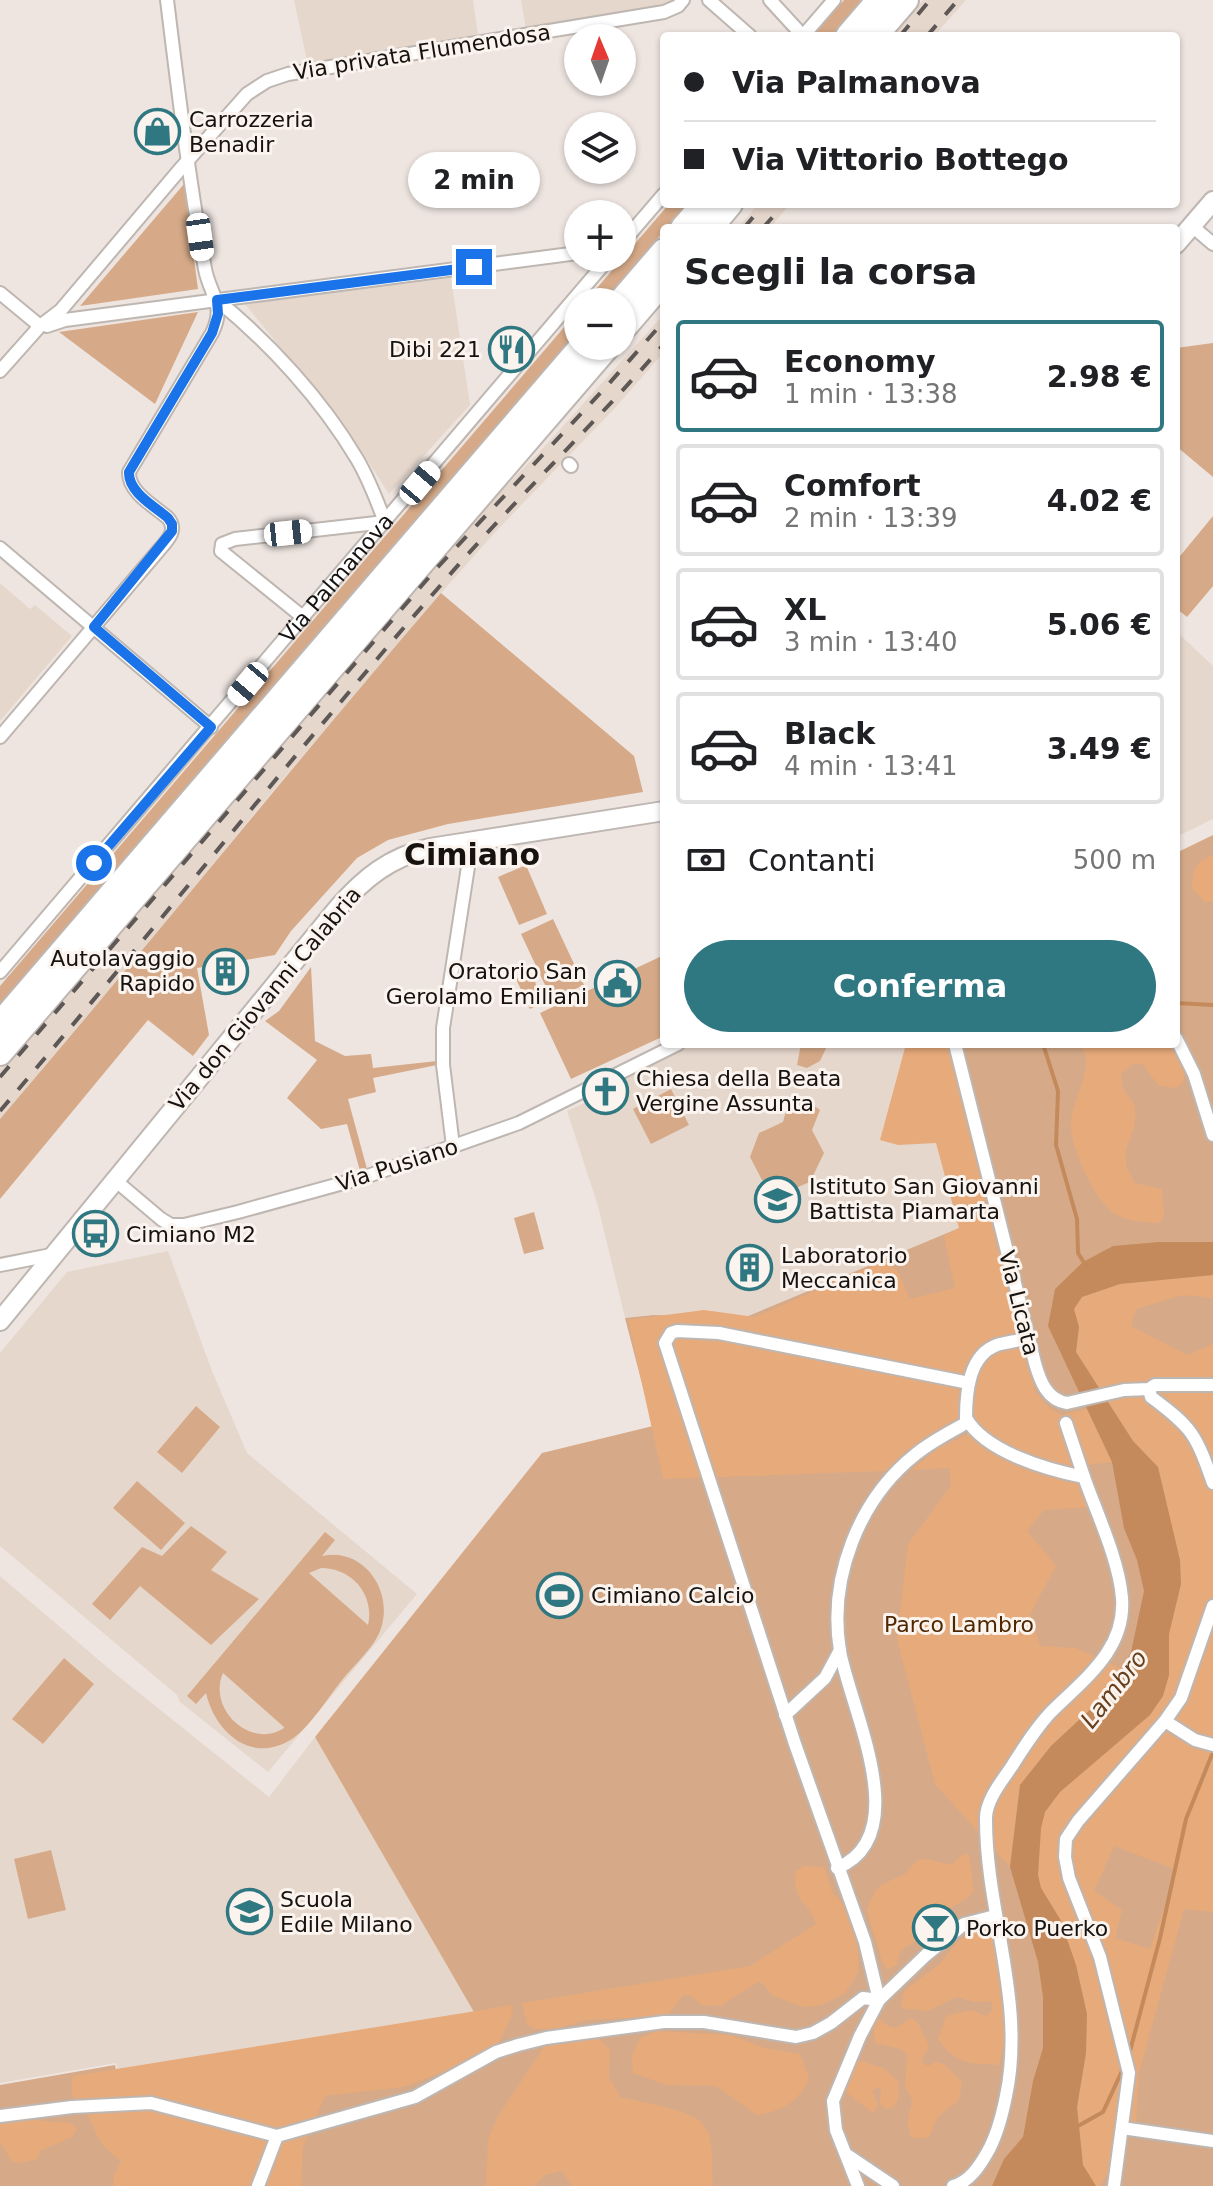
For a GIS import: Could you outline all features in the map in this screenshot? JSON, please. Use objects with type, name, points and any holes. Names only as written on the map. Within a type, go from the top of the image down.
[{"type":"highway","points":[[851,32],[879,0]]},
{"type":"highway","points":[[878,32],[906,0]]},
{"type":"highway","points":[[686,224],[700,208]]},
{"type":"highway","points":[[713,224],[727,208]]},
{"type":"highway","points":[[632,288],[660,256]]},
{"type":"highway","points":[[636,314],[660,286]]},
{"type":"highway","name":"Via Palmanova","points":[[0,1024],[570,360]]},
{"type":"highway","points":[[0,1053],[596,360]]},
{"type":"street","points":[[0,737],[169,538],[173,527],[168,518],[137,492],[128,478],[131,467],[214,329],[219,309],[205,268],[184,140],[167,0]]},
{"type":"street","name":"Via privata Flumendosa","points":[[0,371],[40,326],[61,310],[247,94],[277,76],[664,12],[675,8],[683,0]]},
{"type":"street","points":[[709,0],[745,32]]},
{"type":"street","points":[[770,0],[799,32]]},
{"type":"street","points":[[806,32],[826,3]]},
{"type":"street","points":[[636,227],[660,199]]},
{"type":"street","points":[[1180,240],[1213,201]]},
{"type":"street","points":[[1192,226],[1213,244]]},
{"type":"street","points":[[0,293],[40,326],[195,302],[564,255]]},
{"type":"street","name":"Via Palmanova","points":[[0,972],[595,272]]},
{"type":"street","points":[[217,300],[249,327],[323,411],[358,461],[385,522],[235,539],[222,544],[221,551],[304,618]]},
{"type":"street","points":[[0,548],[211,727]]},
{"type":"street","name":"Via don Giovanni Calabria","points":[[0,1321],[362,881],[405,855],[472,841],[660,812]]},
{"type":"street","points":[[453,1146],[443,1065],[443,1028],[472,841]]},
{"type":"street","points":[[1180,1046],[1194,1074],[1213,1135]]},
{"type":"street","name":"Via Pusiano","points":[[116,1181],[164,1222],[180,1226],[340,1184],[453,1146],[540,1114],[670,1048]]},
{"type":"street","name":"Via Licata","points":[[956,1048],[1028,1338],[1045,1388],[1062,1402],[1077,1402],[1130,1389],[1149,1389],[1155,1385],[1213,1385]]},
{"type":"street","points":[[0,1265],[57,1253]]},
{"type":"street","points":[[879,2000],[865,1942],[785,1715],[665,1343],[677,1331],[719,1333],[969,1383]]},
{"type":"street","points":[[1028,1338],[985,1351],[975,1363],[969,1383],[968,1422],[982,1435],[1014,1455],[1060,1472],[1084,1477]]},
{"type":"street","points":[[1149,1389],[1151,1397],[1189,1427],[1213,1483]]},
{"type":"street","points":[[837,1868],[858,1857],[868,1844],[874,1803],[870,1760],[840,1650],[838,1612],[849,1549],[864,1515],[879,1492],[905,1463],[924,1447],[968,1422]]},
{"type":"street","points":[[953,2186],[978,2169],[991,2145],[1011,2074],[1013,2017],[1003,1942],[995,1916],[985,1815],[992,1797],[1032,1734],[1093,1672],[1109,1652],[1119,1631],[1122,1599],[1117,1572],[1066,1423]]},
{"type":"street","points":[[1114,2186],[1129,2073],[1100,1957],[1069,1878],[1066,1839],[1181,1698],[1213,1606]]},
{"type":"street","points":[[785,1715],[825,1678],[840,1650]]},
{"type":"street","points":[[1165,1721],[1195,1740],[1213,1745]]},
{"type":"street","points":[[858,2186],[836,2130],[833,2101],[854,2048],[879,2000],[964,1924],[995,1916]]},
{"type":"street","points":[[0,2116],[72,2107],[151,2103],[277,2136],[415,2097],[496,2052],[532,2041],[664,2022],[704,2022],[796,2037],[813,2033],[831,2023],[863,1998],[879,2000]]},
{"type":"street","points":[[1122,2128],[1213,2141]]},
{"type":"street","points":[[258,2186],[277,2136]]},
{"type":"street","points":[[847,2155],[893,2186]]},
{"type":"shaded area","points":[[294,0],[473,0],[479,42],[309,70]]},
{"type":"shaded area","points":[[521,0],[683,0],[678,6],[584,24],[564,24],[564,28],[527,35]]},
{"type":"shaded area","points":[[923,0],[966,0],[938,32],[896,32]]},
{"type":"shaded area","points":[[755,208],[787,208],[773,224],[741,224]]},
{"type":"shaded area","points":[[451,278],[470,405],[389,494],[350,433],[245,304]]},
{"type":"shaded area","points":[[660,318],[660,357],[441,593],[0,1119],[0,1069],[444,550],[546,445],[623,360],[636,360],[636,345]]},
{"type":"shaded area","points":[[0,583],[30,609],[35,605],[72,636],[0,721]]},
{"type":"shaded area","points":[[1180,635],[1213,666],[1213,819],[1180,835]]},
{"type":"shaded area","name":"Istituto San Giovanni Battista Piamarta","points":[[684,1048],[929,1048],[977,1327],[653,1315],[625,1318],[598,1206],[567,1111],[591,1100],[589,1096]]},
{"type":"shaded area","points":[[168,1251],[212,1371],[247,1453],[417,1594],[268,1772],[180,1702],[177,1695],[0,1546],[0,1353],[67,1272]]},
{"type":"shaded area","name":"Scuola Edile Milano","points":[[0,1576],[113,1672],[269,1797],[315,1737],[483,2027],[121,2087],[116,2063],[0,2083]]},
{"type":"green space","points":[[844,0],[862,0],[834,32],[816,32]]},
{"type":"green space","points":[[184,184],[198,289],[80,306]]},
{"type":"green space","points":[[666,208],[684,208],[670,224],[660,224],[660,236],[636,264],[636,242]]},
{"type":"green space","points":[[611,272],[629,272],[615,288],[597,288]]},
{"type":"green space","points":[[198,312],[155,404],[59,332]]},
{"type":"green space","points":[[564,327],[564,347],[0,1004],[0,986]]},
{"type":"green space","points":[[1213,343],[1213,477],[1180,449],[1180,347]]},
{"type":"green space","points":[[1213,516],[1213,586],[1187,617],[1180,611],[1180,556]]},
{"type":"green space","points":[[441,593],[634,756],[643,792],[448,824],[388,840],[357,858],[291,931],[275,955],[197,968],[209,1035],[193,1056],[148,1020],[0,1199],[0,1119]]},
{"type":"green space","name":"Parco Lambro","points":[[1213,835],[1213,2186],[0,2186],[0,2085],[115,2065],[120,2088],[482,2026],[315,1737],[542,1453],[653,1426],[625,1318],[653,1315],[746,1317],[964,1226],[930,1048],[1180,1048],[1180,851]]},
{"type":"green space","points":[[1213,855],[1213,901],[1205,902],[1192,888],[1193,876],[1199,863]]},
{"type":"green space","points":[[526,865],[547,914],[519,925],[498,877]]},
{"type":"green space","points":[[553,919],[584,985],[552,1000],[521,934]]},
{"type":"green space","points":[[660,957],[660,1038],[571,1079],[540,1013]]},
{"type":"green space","points":[[311,967],[315,1041],[345,1056],[371,1054],[373,1068],[437,1061],[437,1065],[373,1078],[376,1092],[348,1099],[367,1169],[360,1171],[347,1124],[321,1129],[287,1098],[317,1060],[265,1021],[279,1011]]},
{"type":"green space","points":[[531,973],[544,1002],[530,1009],[516,979]]},
{"type":"green space","points":[[800,1048],[826,1048],[820,1061],[807,1068],[797,1065]]},
{"type":"green space","points":[[905,1048],[949,1048],[1036,1392],[1049,1408],[1061,1415],[1087,1409],[1112,1462],[1077,1466],[1093,1482],[1092,1507],[1044,1510],[1027,1531],[1056,1566],[1030,1614],[1040,1646],[1076,1648],[1122,1669],[1094,1706],[1051,1746],[1020,1785],[1010,1867],[935,1784],[897,1639],[908,1544],[951,1486],[949,1468],[911,1470],[938,1448],[971,1433],[962,1419],[905,1451],[887,1471],[663,1479],[628,1320],[704,1310],[755,1317],[884,1261],[897,1270],[910,1299],[955,1288],[944,1236],[959,1228],[936,1143],[898,1145],[880,1140]]},
{"type":"green space","points":[[1082,1048],[1171,1048],[1185,1070],[1183,1083],[1176,1088],[1159,1086],[1143,1065],[1134,1063],[1121,1074],[1124,1089],[1135,1109],[1126,1161],[1135,1183],[1162,1189],[1164,1216],[1159,1223],[1140,1222],[1116,1215],[1091,1185],[1080,1161],[1071,1128],[1085,1074]]},
{"type":"green space","points":[[671,1089],[689,1125],[651,1144],[633,1109]]},
{"type":"green space","points":[[789,1100],[820,1110],[812,1130],[824,1153],[810,1182],[786,1192],[762,1180],[750,1157],[759,1133],[783,1122]]},
{"type":"green space","points":[[534,1212],[544,1249],[524,1254],[514,1218]]},
{"type":"green space","points":[[1213,1275],[1213,1298],[1183,1295],[1136,1309],[1131,1326],[1187,1355],[1213,1344],[1213,1912],[1184,1909],[1139,2073],[1136,2123],[1121,2127],[1115,2158],[1109,2172],[1096,2186],[1083,2165],[1077,2107],[1086,2053],[1087,2014],[1076,1965],[1060,1919],[1041,1888],[1038,1875],[1041,1828],[1045,1812],[1060,1792],[1169,1675],[1169,1634],[1181,1584],[1158,1467],[1133,1441],[1076,1352],[1079,1327],[1074,1309],[1082,1297],[1120,1284]],"holes":[[[1114,1846],[1177,1870],[1150,1949],[1115,1938],[1122,1910],[1094,1891]]]},
{"type":"green space","points":[[196,1406],[220,1427],[182,1473],[157,1452]]},
{"type":"green space","points":[[137,1481],[185,1523],[161,1550],[113,1508]]},
{"type":"green space","points":[[191,1526],[227,1552],[211,1570],[259,1599],[211,1645],[140,1586],[110,1620],[92,1604],[142,1547],[162,1556]]},
{"type":"green space","points":[[325,1532],[335,1540],[322,1556],[336,1555],[361,1564],[378,1584],[384,1611],[376,1640],[292,1739],[277,1746],[249,1746],[226,1732],[217,1720],[206,1693],[196,1704],[187,1696]],"holes":[[[321,1568],[342,1573],[359,1585],[368,1603],[368,1625],[309,1573]],[[223,1673],[284,1727],[284,1728],[258,1734],[235,1722],[221,1700]]]},
{"type":"green space","points":[[64,1658],[94,1684],[43,1744],[12,1719]]},
{"type":"green space","points":[[51,1850],[66,1910],[28,1919],[14,1859]]},
{"type":"green space","points":[[964,1854],[969,1855],[974,1890],[969,1897],[939,1915],[924,1936],[901,1950],[896,1966],[887,1969],[867,1910],[875,1891],[905,1874],[918,1860],[951,1865]]},
{"type":"green space","points":[[804,1866],[824,1867],[832,1892],[844,1905],[858,1947],[858,1973],[845,1993],[822,2005],[803,2007],[773,1996],[762,1983],[757,1982],[722,2006],[702,2005],[691,1996],[683,1995],[668,2016],[584,2020],[557,2029],[534,2029],[527,2024],[522,2003],[750,1966],[816,1924],[796,1889],[795,1872]]},
{"type":"green space","points":[[977,1928],[994,1933],[1007,2030],[999,2065],[964,2061],[951,2054],[938,2039],[946,2016],[971,2010],[987,2016],[993,2009],[991,2001],[974,2002],[957,1997],[927,2011],[901,2008],[904,1991],[940,1964],[957,1942]]},
{"type":"green space","points":[[513,2005],[510,2020],[499,2042],[470,2062],[403,2087],[325,2096],[303,2147],[301,2186],[114,2186],[113,2177],[121,2161],[102,2143],[72,2093],[73,2076]]},
{"type":"green space","points":[[877,2017],[896,2028],[911,2018],[918,2023],[929,2046],[921,2062],[928,2066],[936,2062],[944,2064],[962,2082],[958,2100],[939,2116],[929,2138],[911,2138],[908,2118],[912,2102],[905,2089],[907,2054],[900,2049],[875,2043],[873,2025]]},
{"type":"green space","points":[[657,2031],[730,2035],[764,2048],[800,2054],[809,2078],[789,2104],[757,2115],[716,2086],[666,2085],[633,2073],[632,2056],[640,2038]]},
{"type":"green space","points":[[599,2038],[610,2050],[609,2077],[620,2097],[676,2110],[703,2124],[711,2145],[713,2186],[572,2186],[562,2171],[545,2175],[534,2186],[486,2186],[488,2140],[498,2116],[546,2044]]},
{"type":"green space","points":[[858,2060],[885,2069],[899,2082],[894,2107],[886,2109],[880,2103],[881,2087],[872,2090],[878,2105],[873,2113],[846,2092],[846,2084]]},
{"type":"green space","points":[[0,2120],[71,2123],[77,2129],[72,2137],[40,2151],[37,2159],[20,2163],[12,2161],[0,2142]]},
{"type":"water","name":"Lambro","points":[[1213,1242],[1213,1275],[1120,1284],[1082,1297],[1074,1309],[1079,1327],[1076,1352],[1133,1441],[1158,1467],[1180,1560],[1181,1584],[1169,1634],[1169,1675],[1163,1696],[1150,1715],[1060,1792],[1045,1812],[1041,1828],[1038,1875],[1041,1888],[1060,1919],[1076,1965],[1087,2014],[1086,2053],[1077,2107],[1083,2165],[1096,2186],[992,2186],[1004,2159],[1023,2137],[1033,2081],[1043,2048],[1043,1997],[1038,1962],[1010,1867],[1020,1785],[1051,1746],[1094,1706],[1122,1669],[1131,1652],[1144,1591],[1137,1560],[1124,1528],[1112,1462],[1048,1326],[1055,1289],[1083,1262],[1113,1246]]},
{"type":"waterway","points":[[1180,1003],[1213,1005]]},
{"type":"waterway","points":[[1044,1048],[1058,1091],[1056,1145],[1077,1219],[1078,1253],[1086,1266]]},
{"type":"waterway","points":[[1130,2051],[1160,1938],[1186,1819],[1213,1752]]},
{"type":"waterway","points":[[1078,2126],[1103,2112],[1122,2071]]},
{"type":"railway","points":[[903,32],[930,0]]},
{"type":"railway","points":[[930,32],[958,0]]},
{"type":"railway","points":[[747,224],[761,208]]},
{"type":"railway","points":[[766,224],[780,208]]},
{"type":"railway","points":[[0,1077],[436,569],[660,326]]},
{"type":"railway","points":[[0,1111],[446,579],[660,348]]},
{"type":"place","name":"Carrozzeria Benadir","points":[[158,132]]},
{"type":"place","name":"Dibi 221","points":[[512,349]]},
{"type":"place","name":"Autolavaggio Rapido","points":[[226,971]]},
{"type":"place","name":"Oratorio San Gerolamo Emiliani","points":[[618,984]]},
{"type":"place","name":"Chiesa della Beata Vergine Assunta","points":[[605,1091]]},
{"type":"place","name":"Istituto San Giovanni Battista Piamarta","points":[[778,1199]]},
{"type":"place","name":"Cimiano M2","points":[[95,1234]]},
{"type":"place","name":"Laboratorio Meccanica","points":[[750,1268]]},
{"type":"place","name":"Cimiano Calcio","points":[[560,1595]]},
{"type":"place","name":"Scuola Edile Milano","points":[[249,1912]]},
{"type":"place","name":"Porko Puerko","points":[[935,1928]]},
{"type":"district","name":"Cimiano","points":[[472,854]]},
{"type":"route","points":[[94,863],[211,727],[94,627],[172,531],[168,518],[133,487],[128,478],[129,472],[212,333],[219,309],[217,300],[474,267]]}]
